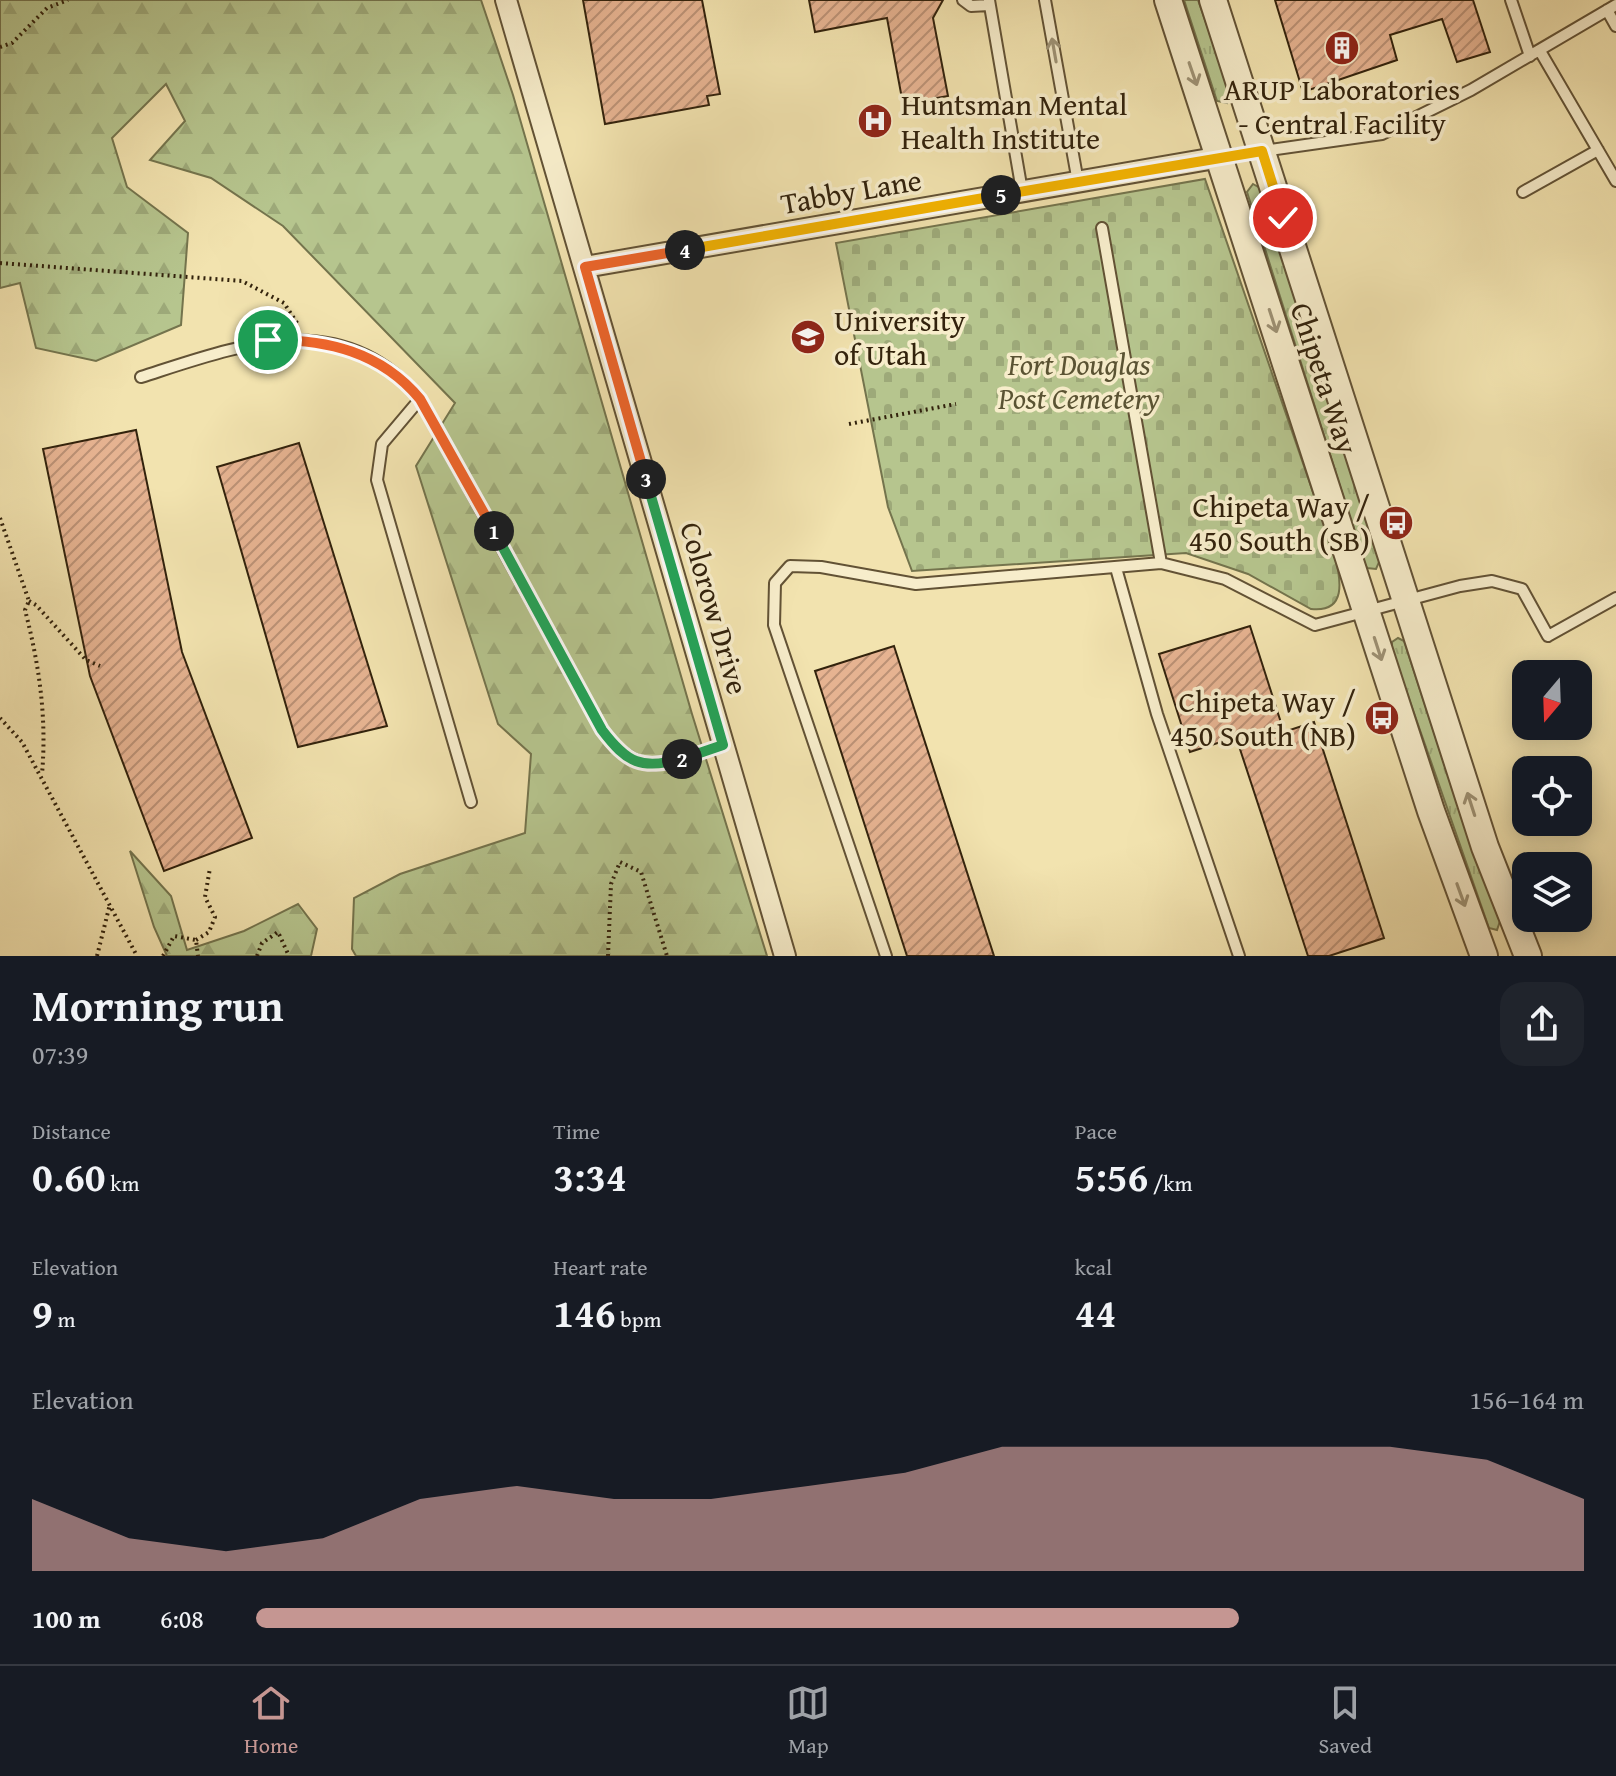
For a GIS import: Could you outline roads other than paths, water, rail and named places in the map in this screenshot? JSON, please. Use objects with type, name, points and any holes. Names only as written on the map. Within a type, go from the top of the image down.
[{"type":"street","name":"Colorow Drive","points":[[506,0],[785,956]]},
{"type":"street","name":"Chipeta Way","points":[[1168,0],[1431,811],[1484,956]]},
{"type":"street","name":"Chipeta Way","points":[[1213,0],[1485,847],[1528,956]]},
{"type":"street","name":"Tabby Lane","points":[[585,267],[1221,157]]},
{"type":"lane","points":[[963,0],[971,6],[989,2],[1022,191]]},
{"type":"lane","points":[[1045,0],[1078,182]]},
{"type":"lane","points":[[1511,0],[1535,53],[1616,181]]},
{"type":"lane","points":[[1221,157],[1382,134],[1535,53],[1611,8],[1616,26]]},
{"type":"lane","points":[[1523,192],[1598,150]]},
{"type":"lane","points":[[1102,228],[1161,563]]},
{"type":"lane","points":[[141,377],[244,344],[306,339],[358,353],[406,382],[420,399],[602,730],[617,750],[636,763],[648,764],[677,760],[723,745]]},
{"type":"lane","points":[[420,399],[382,444],[377,480],[471,802]]},
{"type":"lane","points":[[886,956],[774,625],[775,583],[790,566],[821,567],[916,584],[1161,563],[1225,579],[1315,625],[1404,599],[1492,581],[1522,589],[1548,636],[1616,598]]},
{"type":"lane","points":[[1116,568],[1157,714],[1239,956]]},
{"type":"place","name":"ARUP Laboratories - Central Facility","points":[[1342,48]]},
{"type":"place","name":"Huntsman Mental Health Institute","points":[[875,121]]},
{"type":"place","name":"University of Utah","points":[[808,337]]},
{"type":"place","name":"Chipeta Way / 450 South (SB)","points":[[1396,523]]},
{"type":"place","name":"Chipeta Way / 450 South (NB)","points":[[1382,718]]},
{"type":"park label","name":"Fort Douglas Post Cemetery","points":[[1079,381]]}]
